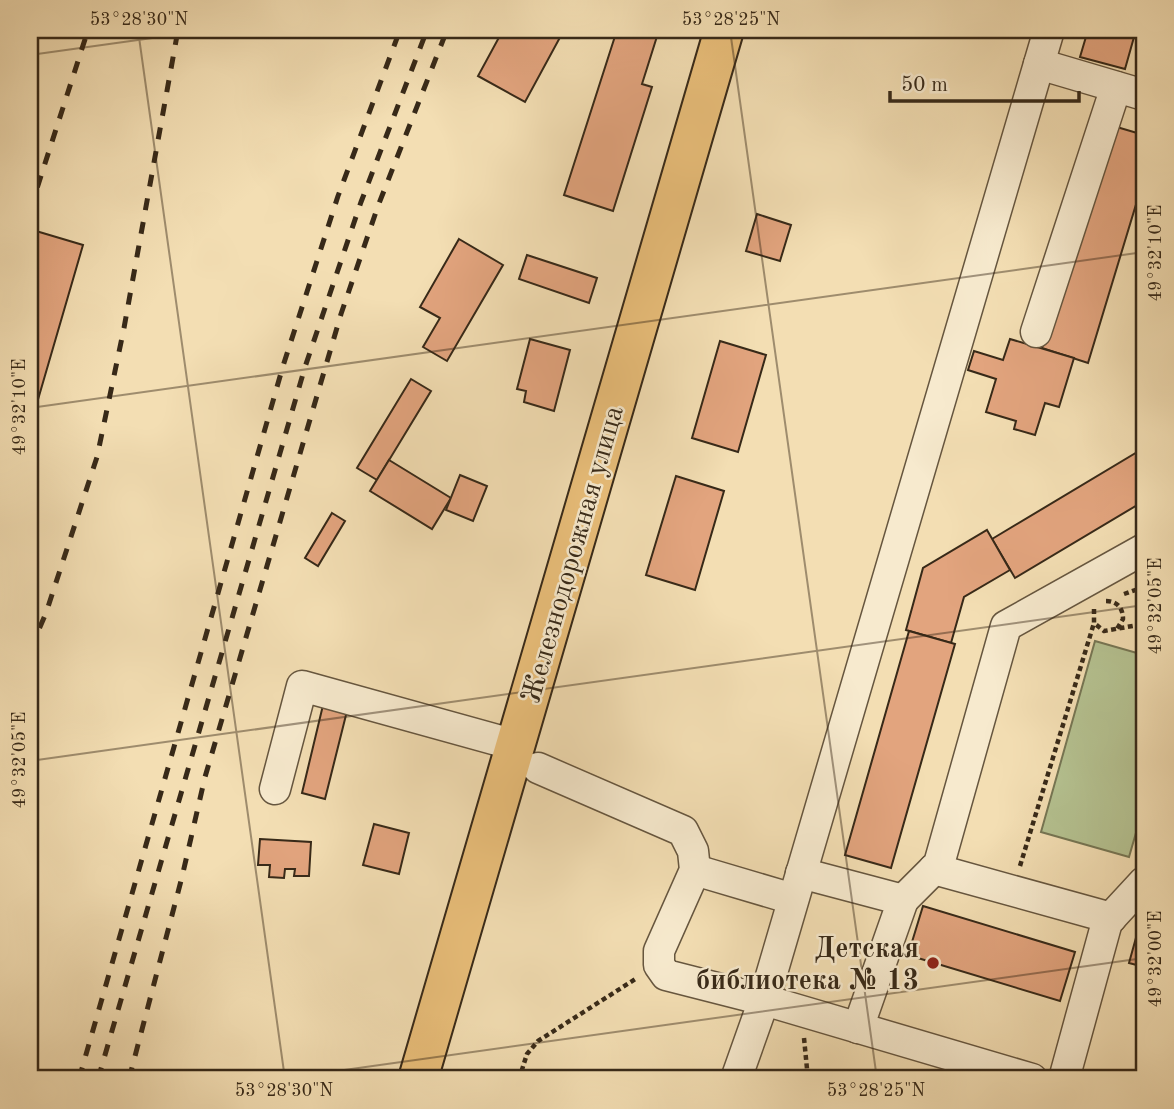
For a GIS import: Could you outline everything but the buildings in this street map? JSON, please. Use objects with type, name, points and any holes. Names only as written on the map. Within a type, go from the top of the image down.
[{"type":"main road","name":"Железнодорожная улица","points":[[418,1079],[526,756],[724,30]]},
{"type":"street","points":[[736,1079],[764,1000],[1049,30]]},
{"type":"street","points":[[1039,64],[1144,95]]},
{"type":"street","points":[[1036,332],[1116,87]]},
{"type":"street","points":[[858,1028],[903,900],[939,864],[1006,626],[1144,549]]},
{"type":"street","points":[[275,789],[302,687],[526,756],[683,831],[693,851],[695,870],[659,951],[659,965],[666,975],[764,1000],[1032,1079]]},
{"type":"street","points":[[934,869],[1111,918]]},
{"type":"street","points":[[695,870],[903,900]]},
{"type":"street","points":[[1065,1079],[1107,922],[1144,882]]},
{"type":"path","points":[[1012,890],[1094,623],[1093,613],[1098,604],[1113,602],[1121,609],[1121,624],[1113,631]]},
{"type":"path","points":[[1094,623],[1104,631],[1144,624]]},
{"type":"path","points":[[519,1079],[527,1054],[538,1041],[659,965]]},
{"type":"path","points":[[802,1011],[808,1079]]},
{"type":"green space","points":[[1095,641],[1144,655],[1144,805],[1129,857],[1041,832]]},
{"type":"railway","points":[[30,210],[88,30]]},
{"type":"railway","points":[[30,650],[46,613],[97,457],[124,328],[178,30]]},
{"type":"railway","points":[[79,1079],[283,366],[338,196],[400,30]]},
{"type":"railway","points":[[98,1079],[305,367],[361,202],[427,30]]},
{"type":"railway","points":[[129,1079],[182,877],[205,777],[341,314],[378,206],[447,30]]},
{"type":"place","name":"Детская библиотека № 13","points":[[933,963]]}]
